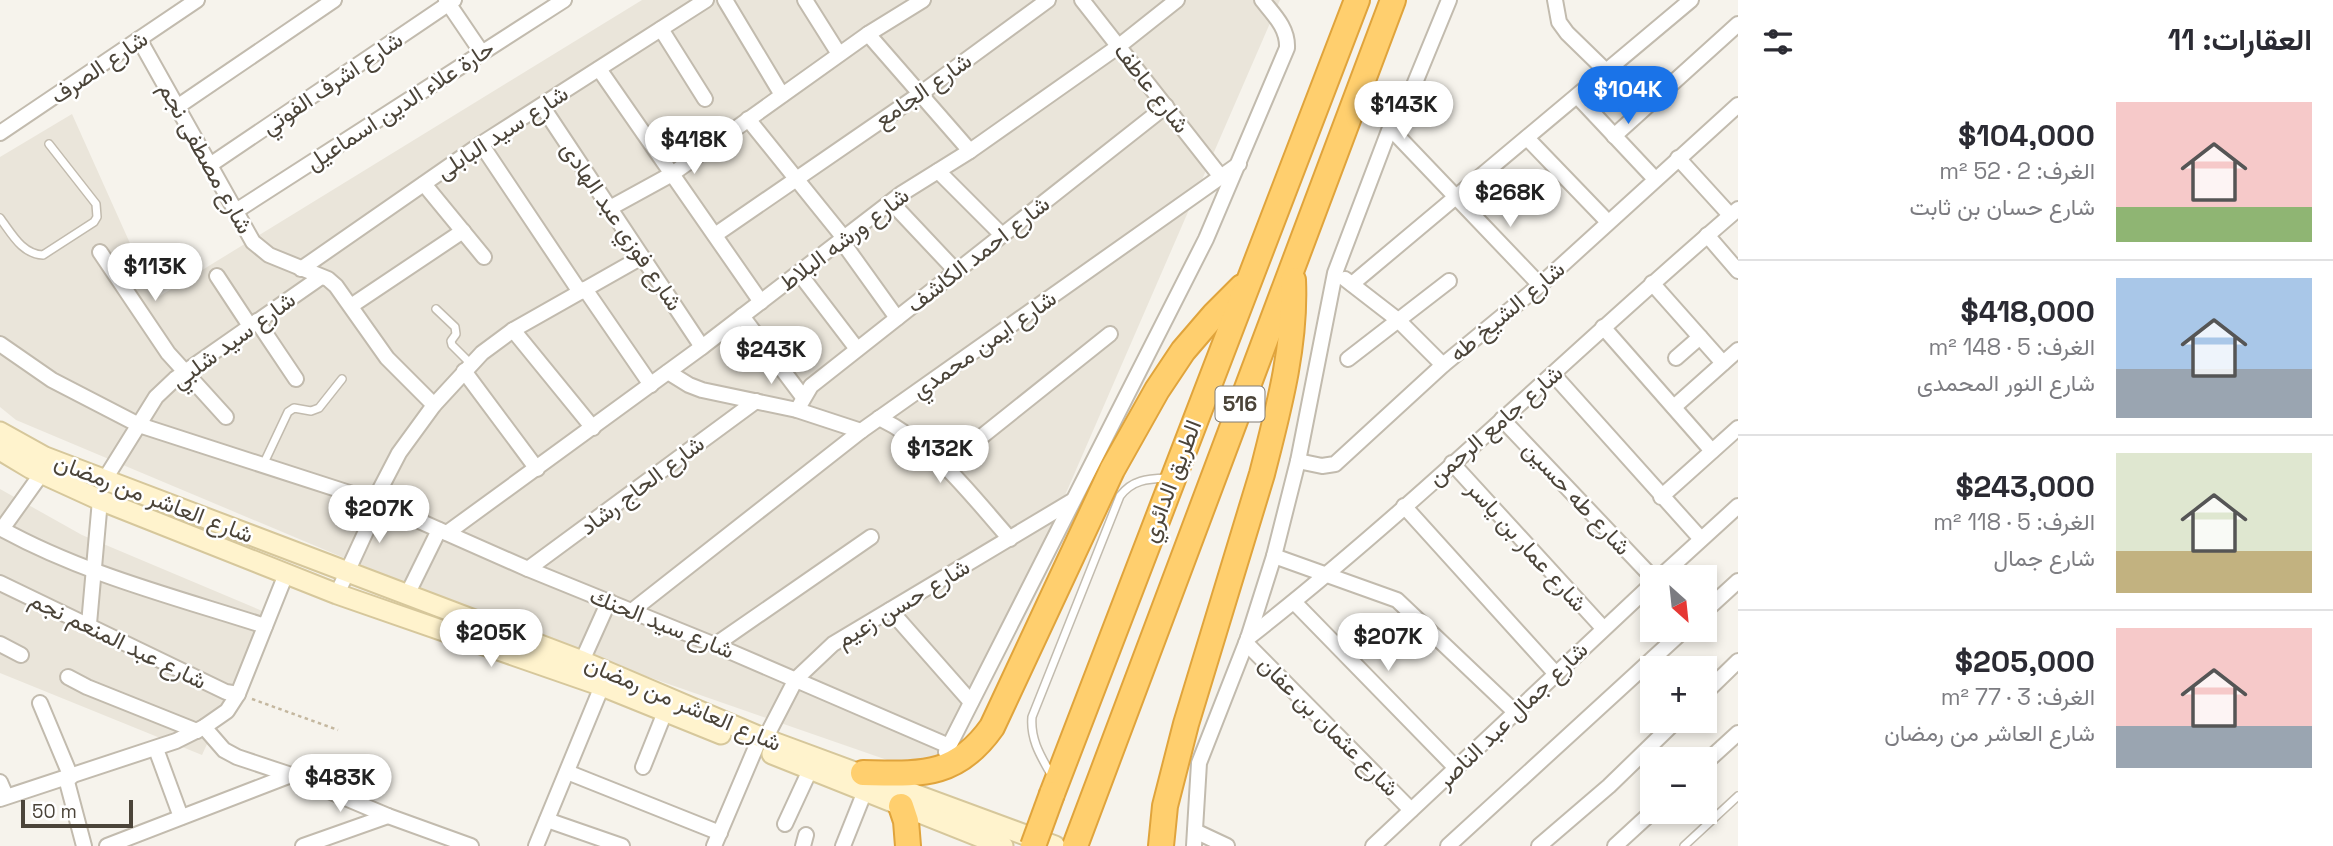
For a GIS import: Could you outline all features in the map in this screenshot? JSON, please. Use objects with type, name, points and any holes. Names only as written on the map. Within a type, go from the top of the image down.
[{"type":"highway","name":"الطريق الدائري","points":[[1033,846],[1357,0]]},
{"type":"highway","name":"الطريق الدائري","points":[[1075,846],[1393,0]]},
{"type":"highway","points":[[1161,846],[1165,806],[1186,724],[1272,436],[1287,365],[1293,295],[1292,264]]},
{"type":"highway","points":[[864,782],[936,771],[969,755],[982,742],[992,727],[1112,470],[1157,390],[1184,351],[1214,315],[1248,282]]},
{"type":"highway","points":[[901,806],[906,821],[908,846]]},
{"type":"main road","name":"شارع العاشر من رمضان","points":[[0,432],[46,457],[582,661],[761,743],[810,770],[864,782],[901,806],[1003,846]]},
{"type":"main road","name":"شارع العاشر من رمضان","points":[[0,450],[100,500],[337,594],[602,686],[665,712],[761,743],[864,782],[1055,846]]},
{"type":"street","name":"شارع الصرف","points":[[0,133],[197,0]]},
{"type":"street","points":[[177,107],[334,0]]},
{"type":"street","name":"حارة علاء الدين اسماعيل","points":[[236,211],[564,0]]},
{"type":"street","name":"شارع سيد البابلى","points":[[301,269],[481,144],[706,0]]},
{"type":"street","points":[[725,0],[782,94]]},
{"type":"street","points":[[805,0],[839,54]]},
{"type":"street","points":[[610,208],[672,174],[839,54],[923,0]]},
{"type":"street","name":"شارع الجامع","points":[[715,235],[920,94],[1048,0]]},
{"type":"street","name":"شارع عاطف","points":[[1082,0],[1221,177]]},
{"type":"street","name":"شارع ورشه البلاط","points":[[443,532],[593,428],[891,202],[970,151],[1119,46],[1177,0]]},
{"type":"street","points":[[936,771],[1206,239],[1240,163],[1287,48],[1288,39],[1283,26],[1262,0]]},
{"type":"street","points":[[1227,846],[1194,839],[1199,762],[1247,640],[1274,556],[1298,461],[1335,273],[1390,128],[1412,90],[1449,0]]},
{"type":"street","points":[[1555,0],[1559,22],[1606,71]]},
{"type":"street","points":[[1352,284],[1691,0]]},
{"type":"street","points":[[449,1],[482,53]]},
{"type":"street","name":"شارع اشرف الفوتي","points":[[210,165],[449,1]]},
{"type":"street","points":[[1614,136],[1738,24]]},
{"type":"street","points":[[661,29],[705,99]]},
{"type":"street","points":[[868,34],[970,151]]},
{"type":"street","name":"شارع مصطفى نجم","points":[[139,39],[258,247],[269,255],[336,286],[387,358],[434,405]]},
{"type":"street","points":[[599,69],[761,302]]},
{"type":"street","points":[[1577,96],[1655,179]]},
{"type":"street","name":"شارع الشيخ طه","points":[[1298,461],[1322,466],[1335,464],[1443,365],[1540,285],[1738,105]]},
{"type":"street","name":"شارع فوزي عبد الهادى","points":[[542,106],[702,347]]},
{"type":"street","name":"شارع احمد الكاشف","points":[[800,403],[811,386],[1166,106]]},
{"type":"street","points":[[748,119],[842,239],[897,318]]},
{"type":"street","points":[[1390,128],[1540,285]]},
{"type":"street","points":[[1527,138],[1608,222]]},
{"type":"street","points":[[481,144],[651,385]]},
{"type":"street","points":[[1678,158],[1734,212]]},
{"type":"street","name":"شارع ايمن محمدي","points":[[633,610],[861,431],[1240,163]]},
{"type":"street","points":[[938,171],[1002,236]]},
{"type":"street","points":[[424,184],[484,257]]},
{"type":"street","points":[[891,202],[956,271]]},
{"type":"street","name":"شارع جامع الرحمن","points":[[1247,640],[1327,576],[1734,212]]},
{"type":"street","points":[[351,306],[463,231]]},
{"type":"street","points":[[1707,235],[1738,271]]},
{"type":"street","points":[[100,253],[168,353],[226,417]]},
{"type":"street","points":[[337,594],[399,453],[434,405],[467,368],[513,330],[642,257]]},
{"type":"street","points":[[799,273],[857,349]]},
{"type":"street","points":[[1335,273],[1398,320],[1443,365]]},
{"type":"street","points":[[217,276],[296,379]]},
{"type":"street","name":"شارع سيد شلبي","points":[[105,479],[156,397],[185,372],[321,277]]},
{"type":"street","points":[[1349,359],[1448,281]]},
{"type":"street","points":[[1652,283],[1723,363]]},
{"type":"street","points":[[742,316],[800,403]]},
{"type":"street","points":[[1603,327],[1712,451]]},
{"type":"street","points":[[513,330],[593,428]]},
{"type":"street","points":[[946,465],[1110,334]]},
{"type":"street","points":[[1676,358],[1700,337]]},
{"type":"street","name":"شارع سيد الحنك","points":[[0,344],[52,380],[139,425],[376,502],[949,746]]},
{"type":"street","points":[[1674,407],[1738,350]]},
{"type":"street","points":[[467,368],[537,468]]},
{"type":"street","points":[[668,372],[702,390],[756,401],[800,403],[861,431]]},
{"type":"street","points":[[1553,374],[1701,540]]},
{"type":"street","name":"شارع الحاج رشاد","points":[[528,569],[756,401]]},
{"type":"street","points":[[879,418],[923,444],[946,465],[1010,539]]},
{"type":"street","name":"شارع طه حسين","points":[[1502,419],[1641,565]]},
{"type":"street","points":[[1661,497],[1738,428]]},
{"type":"street","name":"شارع عمار بن ياسر","points":[[1452,463],[1603,628]]},
{"type":"street","points":[[42,473],[1,529],[54,556],[94,571],[265,626]]},
{"type":"street","points":[[89,624],[100,500]]},
{"type":"street","name":"شارع حسن زعيم","points":[[717,840],[761,743],[796,679],[833,644],[1073,501]]},
{"type":"street","points":[[1404,506],[1556,674]]},
{"type":"street","points":[[1673,565],[1738,506]]},
{"type":"street","points":[[407,595],[443,532]]},
{"type":"street","points":[[715,645],[871,537]]},
{"type":"street","points":[[1274,556],[1397,600],[1515,712]]},
{"type":"street","points":[[0,782],[3,797],[68,777],[156,749],[201,729],[227,711],[238,694],[286,574]]},
{"type":"street","points":[[1717,600],[1738,581]]},
{"type":"street","name":"شارع عبد المنعم نجم","points":[[0,583],[226,692],[238,694]]},
{"type":"street","name":"شارع جمال عبد الناصر","points":[[1373,846],[1640,595]]},
{"type":"street","points":[[582,661],[609,601]]},
{"type":"street","points":[[1294,602],[1456,768]]},
{"type":"street","points":[[890,610],[971,702]]},
{"type":"street","name":"شارع عثمان بن عفان","points":[[1247,640],[1411,810]]},
{"type":"street","points":[[1448,846],[1671,642]]},
{"type":"street","points":[[0,644],[21,655]]},
{"type":"street","points":[[1717,681],[1738,661]]},
{"type":"street","points":[[68,677],[87,687],[201,729],[237,757],[291,775],[388,816],[471,846]]},
{"type":"street","points":[[536,846],[602,686]]},
{"type":"street","points":[[40,703],[68,777],[84,846]]},
{"type":"street","points":[[643,767],[665,712]]},
{"type":"street","points":[[1539,846],[1603,792],[1664,733]]},
{"type":"street","points":[[1717,752],[1738,733]]},
{"type":"street","points":[[156,749],[181,817]]},
{"type":"street","points":[[785,824],[810,770]]},
{"type":"street","points":[[567,772],[717,840]]},
{"type":"street","points":[[107,846],[291,775]]},
{"type":"street","points":[[843,846],[864,782]]},
{"type":"street","points":[[303,846],[388,816]]},
{"type":"street","points":[[547,820],[622,846]]},
{"type":"street","points":[[1615,846],[1640,823]]},
{"type":"lane","points":[[0,218],[26,251],[34,255],[51,251],[94,222],[98,211],[96,204],[49,144]]},
{"type":"lane","points":[[436,309],[455,327],[457,332],[451,341],[452,345],[467,368]]},
{"type":"lane","points":[[263,465],[288,412],[294,408],[307,411],[319,408],[342,379]]},
{"type":"lane","points":[[1054,790],[1035,745],[1032,717],[1119,496],[1141,479],[1173,478]]},
{"type":"lane","points":[[1684,846],[1738,796]]},
{"type":"path","points":[[238,694],[338,730]]},
{"type":"shaded area","points":[[642,0],[1280,0],[954,751],[916,770],[525,634],[16,420],[0,407],[0,157],[72,114],[155,299]]},
{"type":"shaded area","points":[[0,489],[82,535],[267,613],[202,755],[0,673]]}]
